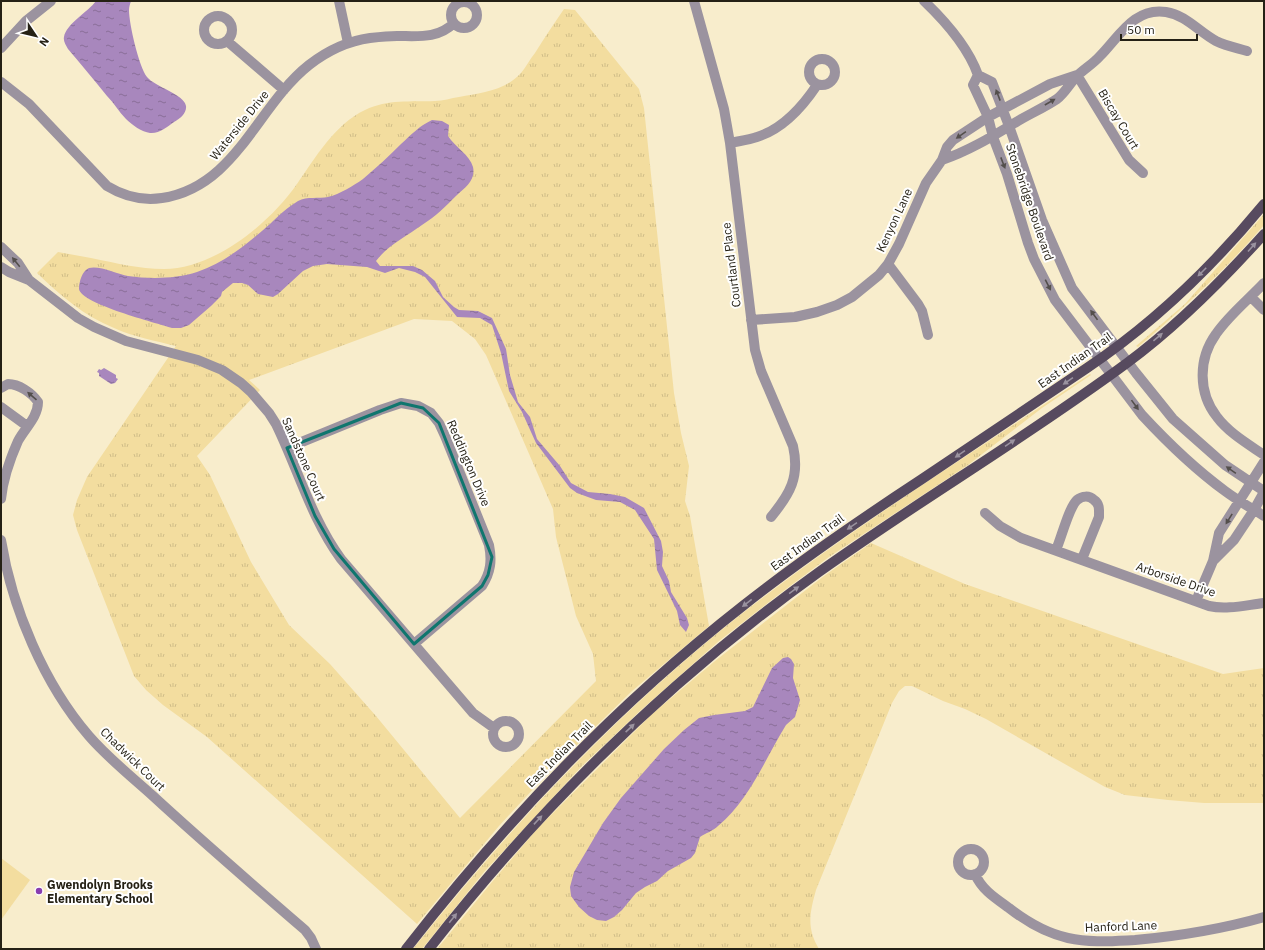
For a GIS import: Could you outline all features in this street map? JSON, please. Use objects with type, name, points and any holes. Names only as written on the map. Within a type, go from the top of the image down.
[{"type":"main road","name":"East Indian Trail","points":[[406,949],[464,876],[525,806],[591,738],[695,645],[746,603],[828,542],[1100,360],[1117,347],[1144,326],[1181,293],[1224,250],[1264,204]]},
{"type":"main road","points":[[429,949],[487,877],[563,793],[622,736],[704,662],[768,610],[819,572],[1128,362],[1196,304],[1234,267],[1264,234]]},
{"type":"street","points":[[1,48],[26,21],[51,1]]},
{"type":"street","points":[[339,1],[348,43]]},
{"type":"street","name":"Courtland Place","points":[[694,1],[721,98],[730,143],[751,320],[758,360],[793,446],[795,457],[795,467],[789,494],[771,517]]},
{"type":"street","name":"Stonebridge Boulevard","points":[[924,1],[951,30],[964,49],[978,75],[992,82],[1010,126],[1042,220],[1072,288],[1173,419],[1225,465],[1264,492]]},
{"type":"street","points":[[942,160],[954,156],[993,137],[1058,98],[1077,75],[1091,65],[1132,20],[1142,15],[1155,12],[1166,12],[1178,15],[1216,41],[1247,51]]},
{"type":"street","name":"Waterside Drive","points":[[1,82],[29,104],[107,186],[124,195],[143,199],[170,197],[191,189],[207,180],[225,166],[297,75],[326,54],[348,43],[370,38],[432,36],[445,30],[454,23]]},
{"type":"street","points":[[227,41],[284,90]]},
{"type":"street","name":"Stonebridge Boulevard","points":[[978,75],[973,85],[988,116],[993,137],[1007,174],[1034,259],[1055,300],[1142,415],[1156,430],[1213,482],[1264,516]]},
{"type":"street","name":"Kenyon Lane","points":[[751,320],[795,317],[817,312],[837,305],[852,297],[879,275],[888,264],[899,244],[926,183],[942,160],[947,147],[953,140],[988,116],[1050,84],[1077,75]]},
{"type":"street","name":"Biscay Court","points":[[1077,75],[1129,160],[1143,173]]},
{"type":"street","points":[[730,143],[758,137],[786,120],[804,104],[817,84]]},
{"type":"street","name":"Sandstone Court","points":[[1,247],[18,263],[29,280]]},
{"type":"street","points":[[888,264],[922,311],[928,335]]},
{"type":"street","name":"Sandstone Court","points":[[1,267],[29,280],[78,318],[102,331],[126,341],[198,360],[222,370],[251,392],[269,413],[276,424],[315,516],[334,549],[473,713],[494,728]]},
{"type":"street","points":[[1264,283],[1216,334],[1208,346],[1204,357],[1202,372],[1204,389],[1209,404],[1217,417],[1238,437],[1264,455]]},
{"type":"street","points":[[1251,297],[1264,310]]},
{"type":"street","points":[[1,388],[8,384],[19,386],[35,397],[38,402],[36,414],[18,440],[8,467],[1,498]]},
{"type":"street","name":"Reddington Drive","points":[[287,448],[401,403],[423,408],[431,413],[439,423],[489,545],[492,557],[488,575],[482,586],[414,644]]},
{"type":"street","points":[[1,407],[27,426]]},
{"type":"street","points":[[1196,601],[1213,561],[1220,533],[1264,462]]},
{"type":"street","points":[[1213,561],[1234,540],[1264,492]]},
{"type":"street","points":[[1056,550],[1076,501],[1087,496],[1094,499],[1099,505],[1099,517],[1082,559]]},
{"type":"street","name":"Arborside Drive","points":[[986,513],[1009,532],[1021,538],[1209,606],[1221,608],[1264,603]]},
{"type":"street","name":"Chadwick Court","points":[[1,540],[6,585],[56,691],[90,736],[111,758],[168,810],[305,930],[316,949]]},
{"type":"street","name":"Hanford Lane","points":[[975,874],[988,893],[1028,922],[1050,933],[1081,940],[1114,941],[1185,935],[1223,928],[1264,917]]},
{"type":"highlighted area","points":[[401,403],[423,408],[439,423],[492,557],[488,575],[482,586],[414,644],[334,549],[315,516],[287,448]]},
{"type":"green space","points":[[564,9],[575,10],[639,89],[644,108],[674,393],[689,466],[685,501],[690,516],[709,626],[632,691],[549,772],[499,826],[417,924],[207,737],[163,705],[146,690],[134,676],[77,530],[73,515],[77,500],[87,477],[176,346],[129,334],[103,323],[73,304],[37,273],[58,252],[137,267],[164,269],[183,267],[202,261],[221,252],[239,241],[272,214],[286,199],[326,142],[354,116],[374,106],[382,104],[441,101],[492,90],[508,84],[523,71]],"holes":[[[414,319],[452,321],[475,339],[486,355],[553,509],[556,537],[576,616],[593,654],[596,681],[460,818],[376,716],[330,664],[289,625],[251,562],[210,475],[197,456],[260,390],[249,380]]]},
{"type":"green space","points":[[1264,214],[1264,225],[1235,257],[1171,318],[1138,347],[1136,346],[1185,304]]},
{"type":"green space","points":[[1090,374],[1091,375],[1042,408],[968,465],[829,557],[719,641],[641,710],[582,766],[484,872],[422,949],[413,949],[488,859],[566,773],[607,732],[694,653],[739,616],[824,552]]},
{"type":"green space","points":[[871,543],[965,584],[1223,674],[1264,668],[1264,803],[1204,803],[1125,795],[1105,787],[986,719],[912,686],[905,686],[899,691],[892,703],[816,890],[810,920],[812,934],[819,949],[437,949],[537,829],[652,714],[715,661],[771,617],[824,576]]},
{"type":"green space","points":[[1,858],[30,880],[1,920]]},
{"type":"water","points":[[96,1],[131,1],[129,10],[131,25],[135,45],[144,72],[151,81],[175,94],[184,102],[186,109],[183,116],[163,130],[150,133],[137,128],[128,121],[68,49],[64,40],[66,32],[69,27]]},
{"type":"water","points":[[432,120],[442,121],[449,125],[448,136],[469,159],[473,167],[473,176],[466,186],[436,215],[391,246],[376,261],[380,266],[413,266],[422,270],[435,281],[443,297],[454,307],[459,310],[478,311],[492,318],[506,349],[510,375],[518,402],[530,417],[537,439],[560,466],[571,483],[588,492],[625,497],[644,508],[661,541],[663,552],[662,566],[669,581],[671,592],[687,618],[689,625],[686,632],[680,625],[677,611],[657,570],[654,539],[635,510],[620,502],[596,500],[577,493],[570,488],[536,443],[522,412],[509,391],[501,353],[492,325],[480,318],[457,317],[425,277],[415,272],[399,268],[385,273],[367,267],[327,264],[313,266],[303,271],[273,297],[258,294],[248,285],[233,283],[222,292],[221,296],[211,306],[189,325],[181,328],[172,328],[105,307],[83,295],[79,289],[81,277],[84,272],[93,267],[128,276],[145,278],[180,276],[208,268],[227,258],[298,201],[302,199],[333,196],[359,182],[415,131]]},
{"type":"water","points":[[104,368],[116,375],[116,378],[118,379],[115,383],[111,384],[99,376],[99,373],[97,372],[99,369],[101,370]]},
{"type":"water","points":[[788,657],[794,664],[793,678],[800,700],[795,717],[786,725],[756,778],[739,804],[716,828],[700,837],[695,853],[691,858],[668,871],[657,881],[636,893],[614,917],[606,921],[597,920],[589,916],[579,907],[571,896],[570,887],[574,872],[603,823],[621,798],[664,749],[699,718],[745,711],[753,707],[772,668],[783,658]]},
{"type":"place","name":"Gwendolyn Brooks Elementary School","points":[[39,891]]}]
